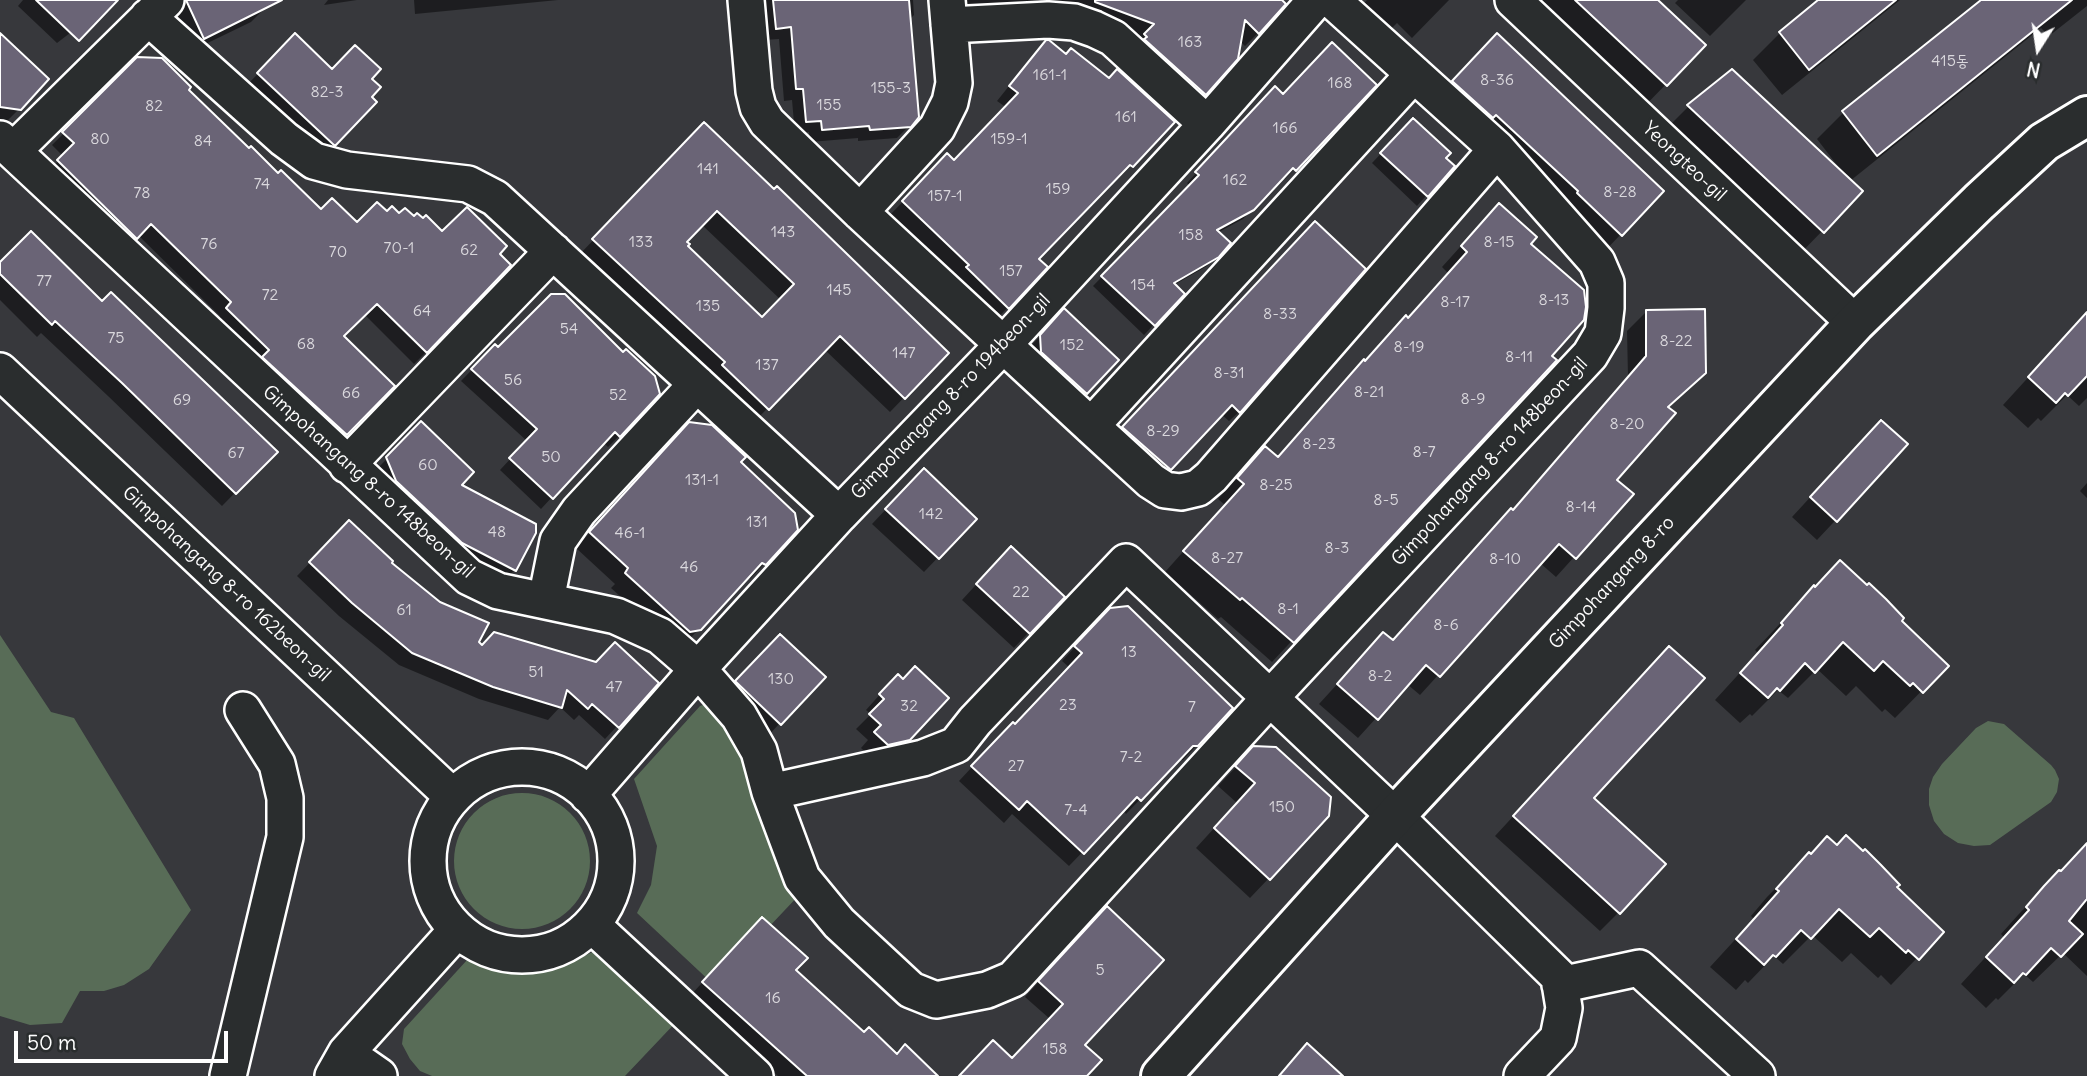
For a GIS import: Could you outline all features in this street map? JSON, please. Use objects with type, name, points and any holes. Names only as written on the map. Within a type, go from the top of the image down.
[{"type":"street","points":[[746,0],[754,91],[758,107],[767,121],[1003,345],[1151,481],[1165,490],[1181,492],[1198,488],[1212,477],[1497,149]]},
{"type":"street","name":"Gimpohangang 8-ro 194beon-gil","points":[[588,795],[698,669],[839,515],[1003,345],[1316,0]]},
{"type":"street","name":"Gimpohangang 8-ro 148beon-gil","points":[[6,145],[469,577],[498,591],[615,616],[660,636],[698,669],[739,716],[759,751],[770,792],[802,878],[839,923],[911,990],[936,1000],[987,990],[1013,979],[1269,699],[1590,355],[1603,333],[1606,283],[1597,262],[1497,149],[1332,0]]},
{"type":"street","name":"Yeongteo-gil","points":[[1513,0],[1855,323]]},
{"type":"street","points":[[6,145],[157,9],[284,139],[314,161],[347,170],[468,184],[495,198],[839,515]]},
{"type":"street","points":[[860,212],[937,128],[950,102],[954,83],[948,13],[1074,22],[1094,29],[1114,38],[1206,124]]},
{"type":"street","points":[[1091,426],[1414,74]]},
{"type":"street","name":"Gimpohangang 8-ro","points":[[1161,1076],[1395,816],[1855,323],[2044,142],[2087,116]]},
{"type":"street","points":[[347,466],[553,251]]},
{"type":"street","name":"Gimpohangang 8-ro 162beon-gil","points":[[0,371],[452,796]]},
{"type":"street","points":[[546,600],[558,541],[579,511],[697,384]]},
{"type":"street","points":[[770,792],[923,758],[956,745],[975,721],[1126,562],[1395,816],[1559,977],[1564,1008],[1558,1038],[1522,1076]]},
{"type":"street","points":[[228,1076],[285,837],[285,798],[277,764],[243,710]]},
{"type":"street","points":[[510,767],[543,769],[573,782],[588,795],[597,804],[612,833],[617,866],[609,898],[592,925],[568,944],[540,954],[510,956],[482,947],[457,930],[439,907],[428,879],[427,850],[435,821],[452,796],[478,776],[510,767]]},
{"type":"street","points":[[592,925],[755,1076]]},
{"type":"street","points":[[379,1076],[340,1065],[457,930]]},
{"type":"street","points":[[1560,985],[1639,968],[1757,1076]]},
{"type":"green space","points":[[0,635],[51,712],[74,718],[191,910],[149,969],[124,985],[104,991],[80,991],[62,1023],[30,1025],[0,1016]]},
{"type":"green space","points":[[713,701],[726,702],[801,893],[714,985],[637,913],[651,885],[657,846],[634,779],[700,706]]},
{"type":"green space","points":[[1988,721],[2004,724],[2051,765],[2059,779],[2057,792],[2051,802],[1990,845],[1974,846],[1958,843],[1944,834],[1934,821],[1929,805],[1929,789],[1942,764],[1976,728]]},
{"type":"green space","points":[[522,793],[548,798],[570,813],[585,835],[590,861],[585,887],[570,909],[548,924],[522,929],[496,924],[474,909],[459,887],[454,861],[459,835],[474,813],[496,798]]},
{"type":"green space","points":[[604,947],[679,1019],[625,1076],[432,1076],[420,1071],[402,1044],[404,1029],[478,948],[491,956],[528,966],[568,963]]},
{"type":"building","points":[[36,0],[118,0],[79,41]]},
{"type":"building","points":[[186,0],[282,0],[204,39]]},
{"type":"building","points":[[773,0],[909,0],[919,117],[911,127],[870,130],[869,126],[822,130],[821,121],[806,122],[803,89],[796,89],[791,27],[776,29]]},
{"type":"building","points":[[1095,0],[1282,0],[1286,4],[1259,34],[1245,20],[1238,59],[1206,95],[1144,39],[1147,37],[1144,34],[1154,24]]},
{"type":"building","points":[[1575,0],[1658,0],[1706,45],[1667,86]]},
{"type":"building","points":[[1818,0],[1896,0],[1809,70],[1779,32]]},
{"type":"building","points":[[1981,0],[2072,0],[1877,156],[1842,111]]},
{"type":"building","points":[[0,33],[49,79],[21,110],[0,107]]},
{"type":"building","points":[[295,33],[332,69],[355,45],[381,69],[372,79],[381,87],[372,97],[377,102],[335,146],[257,73]]},
{"type":"building","points":[[1497,33],[1664,191],[1622,236],[1496,115],[1493,118],[1452,81]]},
{"type":"building","points":[[1046,40],[1066,54],[1071,48],[1109,78],[1117,69],[1175,122],[1039,259],[1048,267],[1009,309],[966,267],[969,265],[902,201],[947,153],[954,160],[1018,93],[1009,86]]},
{"type":"building","points":[[1332,42],[1377,85],[1296,171],[1293,168],[1254,210],[1217,230],[1231,243],[1219,257],[1174,283],[1185,294],[1155,326],[1101,276],[1199,175],[1195,172],[1275,86],[1283,94]]},
{"type":"building","points":[[137,57],[162,58],[191,87],[189,90],[249,148],[251,146],[278,173],[281,170],[321,209],[332,198],[357,222],[377,202],[387,211],[392,206],[399,213],[405,208],[414,216],[417,213],[423,218],[426,215],[442,231],[467,207],[507,246],[500,254],[511,265],[427,353],[377,304],[344,336],[395,386],[347,435],[262,357],[269,350],[226,308],[231,302],[151,224],[137,239],[57,160],[74,143],[62,132]]},
{"type":"building","points":[[1732,69],[1863,191],[1824,233],[1687,105]]},
{"type":"building","points":[[1413,118],[1451,153],[1446,158],[1455,166],[1428,197],[1380,153]]},
{"type":"building","points":[[704,122],[774,189],[777,186],[949,353],[905,399],[840,336],[769,410],[722,365],[725,362],[592,239]],"holes":[[[717,211],[794,284],[762,317],[688,246],[690,244],[687,242]]]},
{"type":"building","points":[[1499,203],[1537,237],[1531,244],[1584,290],[1584,320],[1552,356],[1557,360],[1294,643],[1183,551],[1244,484],[1237,478],[1265,446],[1278,457],[1364,359],[1365,361],[1406,315],[1408,318],[1467,252],[1461,246]]},
{"type":"building","points":[[1315,221],[1366,269],[1240,413],[1232,405],[1171,470],[1122,427]]},
{"type":"building","points":[[31,231],[102,301],[111,292],[278,452],[236,494],[122,383],[55,321],[52,325],[0,274],[0,262]]},
{"type":"building","points":[[551,294],[565,294],[623,352],[626,349],[655,376],[660,394],[620,437],[615,432],[553,499],[509,458],[537,429],[471,369],[495,344],[498,347]]},
{"type":"building","points":[[1064,308],[1119,360],[1087,394],[1041,352],[1040,335]]},
{"type":"building","points":[[1705,309],[1706,373],[1668,407],[1676,413],[1617,480],[1634,494],[1576,559],[1559,544],[1440,677],[1426,665],[1378,720],[1337,684],[1383,632],[1393,640],[1511,508],[1513,510],[1646,356],[1646,310]]},
{"type":"building","points":[[2087,312],[2087,376],[2068,396],[2065,393],[2056,403],[2028,377]]},
{"type":"building","points":[[1881,420],[1908,444],[1837,522],[1810,497]]},
{"type":"building","points":[[421,421],[474,472],[462,485],[536,524],[536,533],[516,571],[462,543],[396,481],[386,457]]},
{"type":"building","points":[[689,422],[712,425],[746,457],[741,462],[795,513],[798,530],[766,565],[762,563],[701,630],[690,632],[625,573],[628,568],[589,532]]},
{"type":"building","points":[[924,468],[977,519],[939,559],[885,509]]},
{"type":"building","points":[[349,520],[393,561],[392,563],[440,602],[489,623],[479,642],[482,645],[494,632],[596,662],[615,642],[659,683],[619,728],[592,704],[588,709],[567,690],[562,708],[493,687],[412,653],[352,603],[309,562]]},
{"type":"building","points":[[1011,546],[1065,597],[1030,634],[976,584]]},
{"type":"building","points":[[1840,560],[1886,599],[1904,618],[1902,621],[1949,666],[1923,693],[1913,683],[1910,686],[1883,661],[1874,671],[1843,642],[1815,673],[1805,663],[1780,691],[1777,688],[1768,698],[1740,673],[1814,585],[1815,587]]},
{"type":"building","points":[[1128,606],[1233,708],[1141,801],[1137,797],[1084,854],[1027,801],[1019,810],[971,766],[1082,653],[1074,646],[1110,608]]},
{"type":"building","points":[[780,634],[826,677],[781,725],[735,681]]},
{"type":"building","points":[[1669,646],[1705,678],[1594,798],[1666,864],[1620,914],[1513,816]]},
{"type":"building","points":[[915,666],[949,698],[910,740],[888,745],[874,732],[881,725],[869,714],[884,699],[879,694],[898,674],[903,679]]},
{"type":"building","points":[[1253,746],[1276,747],[1331,797],[1329,816],[1270,880],[1214,828],[1255,783],[1235,766]]},
{"type":"building","points":[[1846,835],[1863,851],[1865,849],[1900,885],[1897,887],[1944,932],[1919,960],[1908,950],[1906,953],[1879,928],[1870,937],[1839,909],[1811,939],[1801,930],[1776,957],[1773,955],[1764,965],[1736,939],[1809,852],[1811,854],[1827,836],[1837,845]]},
{"type":"building","points":[[2087,843],[2087,899],[2069,921],[2083,934],[2061,957],[2051,948],[2026,975],[2023,973],[2014,983],[1986,957],[2029,910],[2026,907],[2044,886]]},
{"type":"building","points":[[1107,906],[1164,960],[1085,1045],[1102,1060],[1087,1076],[959,1076],[993,1040],[1012,1058],[1063,1004],[1038,981]]},
{"type":"building","points":[[762,917],[808,958],[796,970],[864,1032],[869,1027],[897,1054],[905,1044],[938,1076],[807,1076],[702,982]]},
{"type":"building","points":[[1307,1043],[1343,1076],[1279,1076]]}]
